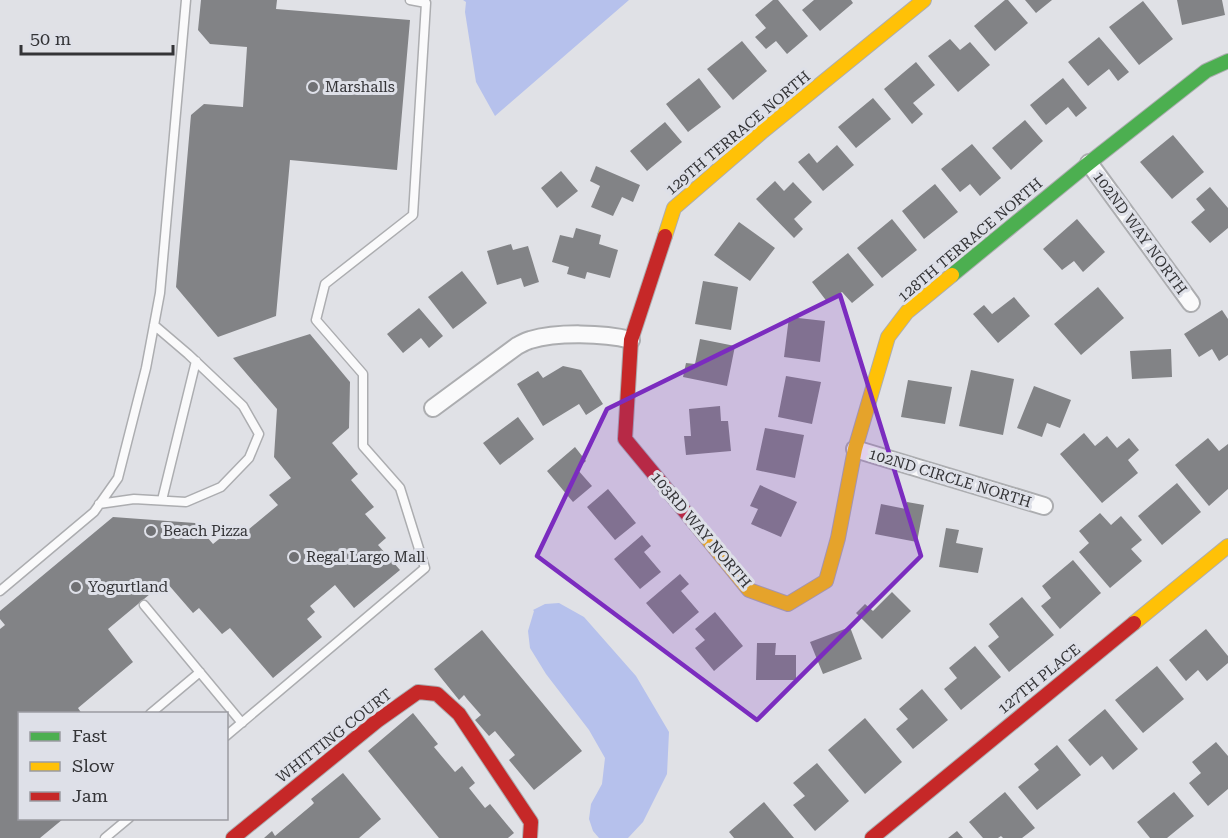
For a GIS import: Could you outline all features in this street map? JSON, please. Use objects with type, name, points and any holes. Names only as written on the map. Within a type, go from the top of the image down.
[{"type":"street","name":"129TH TERRACE NORTH","points":[[625,439],[631,340],[674,208],[763,131],[924,0]]},
{"type":"street","name":"128TH TERRACE NORTH","points":[[788,604],[826,581],[838,538],[855,449],[888,337],[907,312],[1206,71],[1228,61]]},
{"type":"street","name":"102ND WAY NORTH","points":[[1089,163],[1191,303]]},
{"type":"street","points":[[433,408],[517,346],[529,340],[567,335],[615,336],[631,340]]},
{"type":"street","name":"103RD WAY NORTH","points":[[625,439],[749,590],[788,604]]},
{"type":"street","name":"102ND CIRCLE NORTH","points":[[855,449],[1044,506]]},
{"type":"street","name":"127TH PLACE","points":[[872,838],[1228,546]]},
{"type":"street","name":"WHITTING COURT","points":[[232,838],[377,721],[418,692],[437,694],[459,714],[531,822],[530,838]]},
{"type":"lane","points":[[0,591],[94,512],[118,478],[146,368],[161,283],[186,0]]},
{"type":"lane","points":[[228,734],[424,568],[400,488],[363,446],[363,374],[316,320],[325,284],[413,214],[426,3],[410,0]]},
{"type":"lane","points":[[99,504],[134,499],[186,502],[221,487],[249,458],[259,434],[243,406],[196,361],[154,326]]},
{"type":"lane","points":[[162,500],[196,361]]},
{"type":"lane","points":[[144,605],[242,723]]},
{"type":"lane","points":[[152,712],[200,672]]},
{"type":"lane","points":[[105,838],[128,820]]},
{"type":"highlighted area","points":[[840,295],[921,556],[757,720],[537,556],[607,409]]},
{"type":"water","points":[[463,0],[629,0],[495,116],[476,82],[465,12],[466,2]]},
{"type":"water","points":[[559,603],[584,617],[636,676],[669,732],[667,774],[643,822],[628,838],[599,838],[593,831],[589,819],[591,804],[602,784],[605,758],[589,730],[546,674],[530,648],[528,631],[533,610],[545,604]]},
{"type":"building","points":[[201,0],[277,0],[276,9],[410,20],[397,170],[290,160],[276,316],[218,337],[176,287],[191,115],[204,104],[243,107],[247,47],[210,44],[198,30]]},
{"type":"building","points":[[773,0],[778,0],[808,36],[787,54],[776,41],[766,49],[755,37],[766,28],[755,15]]},
{"type":"building","points":[[814,0],[851,0],[853,3],[820,31],[802,10]]},
{"type":"building","points":[[1005,0],[1008,0],[1028,23],[995,51],[974,26]]},
{"type":"building","points":[[1025,0],[1052,0],[1036,13]]},
{"type":"building","points":[[1177,0],[1222,0],[1225,15],[1182,25]]},
{"type":"building","points":[[1143,1],[1173,39],[1139,65],[1109,27]]},
{"type":"building","points":[[1099,37],[1129,72],[1118,81],[1109,69],[1088,86],[1068,62]]},
{"type":"building","points":[[950,39],[960,50],[970,42],[990,65],[958,92],[928,56]]},
{"type":"building","points":[[742,41],[767,71],[733,100],[707,69]]},
{"type":"building","points":[[916,62],[935,85],[913,103],[923,114],[912,124],[884,89]]},
{"type":"building","points":[[699,78],[721,107],[688,132],[666,104]]},
{"type":"building","points":[[1063,78],[1087,108],[1076,117],[1068,107],[1046,125],[1030,105]]},
{"type":"building","points":[[873,98],[891,119],[856,148],[838,127]]},
{"type":"building","points":[[1025,120],[1043,141],[1011,170],[992,148]]},
{"type":"building","points":[[665,122],[682,142],[647,171],[630,151]]},
{"type":"building","points":[[1173,135],[1204,172],[1172,199],[1140,162]]},
{"type":"building","points":[[972,144],[1001,178],[980,196],[970,184],[960,192],[941,169]]},
{"type":"building","points":[[837,145],[854,165],[823,191],[798,162],[809,153],[817,163]]},
{"type":"building","points":[[596,166],[640,185],[633,202],[622,197],[613,216],[591,207],[600,186],[590,181]]},
{"type":"building","points":[[561,171],[578,191],[557,208],[541,188]]},
{"type":"building","points":[[775,181],[784,191],[793,182],[812,202],[794,219],[803,229],[794,238],[756,199]]},
{"type":"building","points":[[935,184],[958,212],[924,239],[902,211]]},
{"type":"building","points":[[1210,187],[1228,208],[1228,228],[1210,243],[1191,222],[1205,210],[1196,199]]},
{"type":"building","points":[[892,219],[917,250],[882,278],[857,248]]},
{"type":"building","points":[[1077,219],[1105,252],[1083,272],[1074,261],[1062,270],[1043,249]]},
{"type":"building","points":[[739,222],[775,248],[750,281],[714,255]]},
{"type":"building","points":[[576,228],[601,235],[599,244],[618,250],[610,278],[587,272],[585,279],[567,274],[569,267],[552,262],[560,235],[573,238]]},
{"type":"building","points":[[511,244],[513,250],[528,246],[539,282],[524,287],[521,278],[497,285],[487,251]]},
{"type":"building","points":[[848,253],[874,285],[852,303],[842,292],[828,303],[812,282]]},
{"type":"building","points":[[462,271],[487,303],[453,329],[428,297]]},
{"type":"building","points":[[703,281],[738,287],[731,330],[695,324]]},
{"type":"building","points":[[1098,287],[1124,318],[1081,355],[1054,324]]},
{"type":"building","points":[[1014,297],[1030,316],[998,343],[973,314],[984,305],[992,314]]},
{"type":"building","points":[[419,308],[443,336],[429,348],[421,338],[403,353],[387,334]]},
{"type":"building","points":[[1222,310],[1228,319],[1228,355],[1219,361],[1212,349],[1199,357],[1184,334]]},
{"type":"building","points":[[789,317],[825,321],[820,362],[784,357]]},
{"type":"building","points":[[310,334],[350,382],[349,428],[332,443],[358,474],[351,480],[374,507],[365,514],[386,538],[378,545],[400,570],[354,608],[335,585],[310,606],[315,612],[307,619],[322,637],[273,678],[230,628],[222,634],[199,608],[193,613],[167,583],[170,581],[168,579],[108,629],[133,662],[78,708],[81,712],[18,712],[18,820],[62,820],[40,838],[0,838],[0,629],[5,625],[0,619],[0,611],[113,517],[195,523],[213,544],[229,531],[236,540],[278,505],[269,495],[291,478],[274,457],[277,409],[233,358]]},
{"type":"building","points":[[700,339],[735,346],[727,386],[683,377],[686,363],[695,364]]},
{"type":"building","points":[[1171,349],[1172,377],[1132,379],[1130,351]]},
{"type":"building","points":[[563,366],[581,370],[603,404],[586,415],[579,404],[543,426],[517,384],[538,371],[543,378]]},
{"type":"building","points":[[971,370],[1014,379],[1003,435],[959,426]]},
{"type":"building","points":[[786,376],[821,382],[812,424],[778,417]]},
{"type":"building","points":[[908,380],[952,387],[945,424],[901,417]]},
{"type":"building","points":[[1034,386],[1071,400],[1060,428],[1047,423],[1042,437],[1017,428]]},
{"type":"building","points":[[720,406],[721,421],[728,421],[731,451],[686,455],[684,436],[691,436],[689,409]]},
{"type":"building","points":[[518,417],[534,439],[500,465],[483,443]]},
{"type":"building","points":[[765,428],[804,435],[795,478],[756,470]]},
{"type":"building","points":[[1084,433],[1095,446],[1107,436],[1117,448],[1129,438],[1139,450],[1128,460],[1138,473],[1102,503],[1060,454]]},
{"type":"building","points":[[1208,438],[1219,451],[1228,444],[1228,489],[1209,506],[1175,465]]},
{"type":"building","points":[[575,447],[586,461],[577,469],[592,486],[573,502],[547,471]]},
{"type":"building","points":[[1177,483],[1201,512],[1162,545],[1138,516]]},
{"type":"building","points":[[760,485],[797,502],[781,537],[751,524],[758,509],[750,506]]},
{"type":"building","points":[[608,489],[636,523],[615,540],[587,507]]},
{"type":"building","points":[[907,502],[924,505],[917,542],[875,534],[881,504],[906,509]]},
{"type":"building","points":[[1100,513],[1111,525],[1121,516],[1142,540],[1131,549],[1142,561],[1110,588],[1079,552],[1089,543],[1079,531]]},
{"type":"building","points":[[946,528],[959,530],[956,543],[983,548],[978,573],[939,567]]},
{"type":"building","points":[[642,535],[651,546],[644,552],[661,572],[640,589],[614,559]]},
{"type":"building","points":[[1073,560],[1101,593],[1060,629],[1041,606],[1051,598],[1042,586]]},
{"type":"building","points":[[680,574],[689,584],[681,591],[699,612],[673,634],[646,603]]},
{"type":"building","points":[[892,592],[911,611],[882,639],[856,613],[865,604],[873,611]]},
{"type":"building","points":[[1022,597],[1054,635],[1009,672],[988,646],[999,637],[989,624]]},
{"type":"building","points":[[715,612],[743,646],[714,671],[695,648],[705,640],[695,629]]},
{"type":"building","points":[[850,627],[862,659],[823,674],[810,642]]},
{"type":"building","points":[[1206,629],[1228,656],[1228,663],[1207,681],[1198,670],[1186,681],[1169,660]]},
{"type":"building","points":[[482,630],[582,751],[534,790],[509,760],[515,755],[495,731],[489,736],[475,720],[481,715],[464,695],[459,700],[434,669]]},
{"type":"building","points":[[757,643],[776,643],[775,655],[796,655],[796,680],[756,680]]},
{"type":"building","points":[[975,646],[1001,677],[961,710],[944,689],[957,678],[949,668]]},
{"type":"building","points":[[1157,666],[1184,699],[1143,733],[1115,700]]},
{"type":"building","points":[[922,689],[948,720],[913,749],[896,729],[908,719],[899,709]]},
{"type":"building","points":[[1105,709],[1138,749],[1113,770],[1102,756],[1090,766],[1068,740]]},
{"type":"building","points":[[413,713],[438,744],[434,747],[455,772],[462,766],[475,783],[469,788],[485,808],[490,804],[514,833],[508,838],[439,838],[368,751]]},
{"type":"building","points":[[865,718],[902,762],[865,794],[828,750]]},
{"type":"building","points":[[1216,742],[1228,756],[1228,789],[1208,806],[1189,783],[1201,773],[1192,762]]},
{"type":"building","points":[[1057,745],[1081,775],[1037,810],[1018,787],[1039,770],[1034,764]]},
{"type":"building","points":[[817,763],[849,801],[815,831],[793,805],[805,796],[793,783]]},
{"type":"building","points":[[343,773],[381,819],[359,838],[264,838],[272,831],[275,836],[314,803],[311,799]]},
{"type":"building","points":[[1005,792],[1035,828],[1022,838],[1003,838],[1001,836],[983,838],[969,822]]},
{"type":"building","points":[[1174,792],[1194,816],[1167,838],[1150,838],[1137,822]]},
{"type":"building","points":[[764,802],[794,838],[734,838],[729,832]]},
{"type":"building","points":[[957,831],[963,838],[948,838]]},
{"type":"traffic: fast","points":[[952,275],[1206,71],[1228,61]]},
{"type":"traffic: slow","points":[[665,236],[674,208],[763,131],[924,0]]},
{"type":"traffic: slow","points":[[697,526],[749,590],[788,604],[826,581],[838,538],[855,449],[888,337],[907,312],[952,275]]},
{"type":"traffic: slow","points":[[1134,623],[1228,546]]},
{"type":"traffic: jam","points":[[665,236],[631,340],[625,439],[697,526]]},
{"type":"traffic: jam","points":[[872,838],[1134,623]]},
{"type":"traffic: jam","points":[[233,838],[377,721],[418,692],[437,694],[459,714],[531,822],[530,838]]},
{"type":"place","name":"Marshalls","points":[[313,87]]},
{"type":"place","name":"Beach Pizza","points":[[151,531]]},
{"type":"place","name":"Regal Largo Mall","points":[[294,557]]},
{"type":"place","name":"Yogurtland","points":[[76,587]]}]
